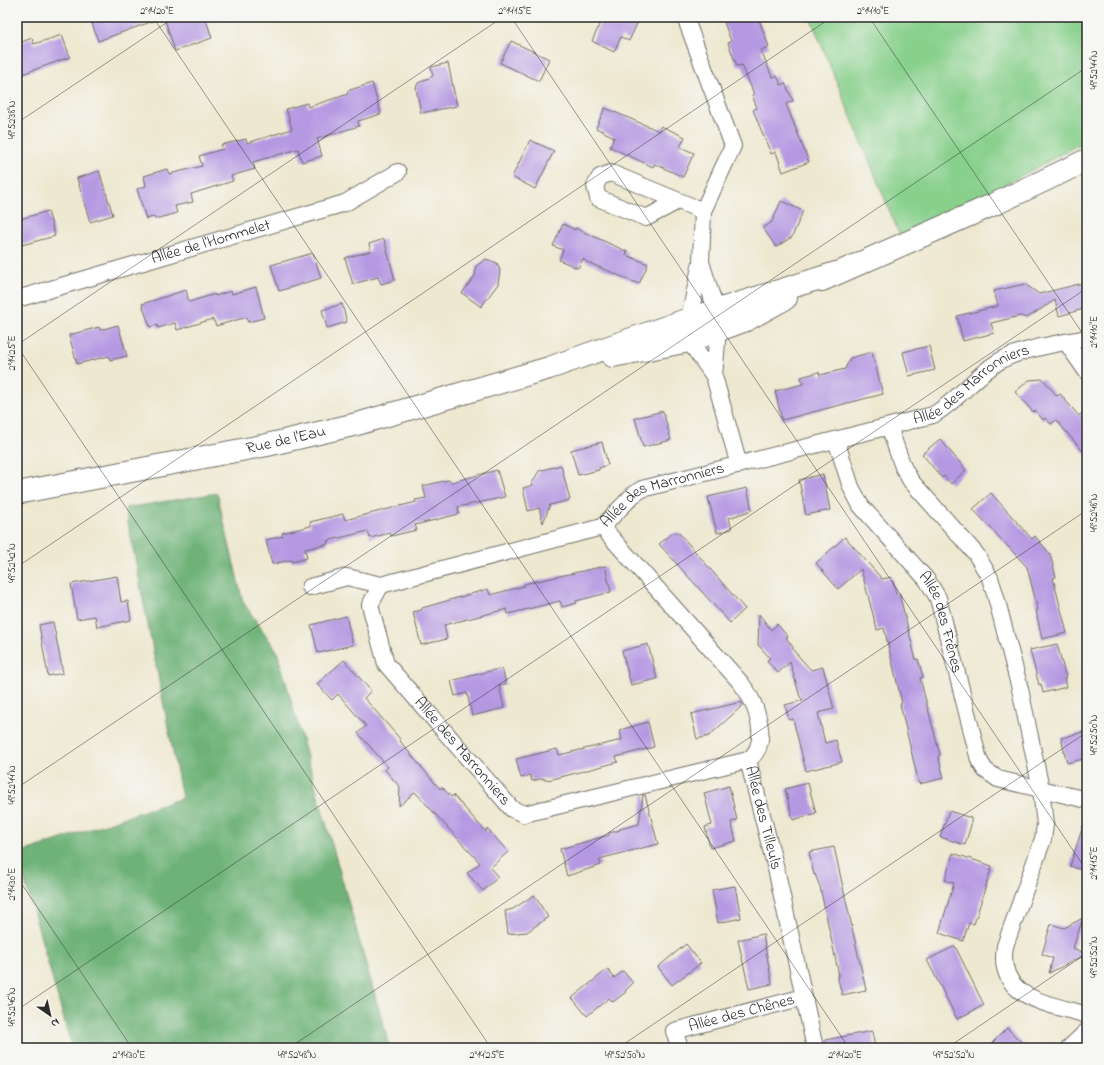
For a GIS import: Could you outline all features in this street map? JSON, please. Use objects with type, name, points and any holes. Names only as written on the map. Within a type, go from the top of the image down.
[{"type":"street","points":[[685,17],[733,146],[703,211],[701,262],[689,319],[689,341]]},
{"type":"street","points":[[549,368],[689,341],[718,331],[746,320],[836,273],[999,202],[1087,160]]},
{"type":"street","name":"Allée de l'Hommelet","points":[[17,299],[346,204],[398,172]]},
{"type":"street","points":[[678,201],[703,211]]},
{"type":"street","name":"Allée des Marronniers","points":[[701,262],[716,310],[718,331],[714,376]]},
{"type":"street","points":[[549,368],[716,310],[836,273]]},
{"type":"street","name":"Allée des Marronniers","points":[[310,587],[347,577],[381,585],[602,527],[633,495],[642,488],[739,465],[933,415],[945,408],[988,369],[1010,356],[1087,338]]},
{"type":"street","name":"Allée des Marronniers","points":[[689,341],[714,376],[739,465]]},
{"type":"street","points":[[1066,342],[1087,372]]},
{"type":"street","name":"Rue de l'Eau","points":[[17,493],[312,435],[412,409],[549,368]]},
{"type":"street","points":[[889,427],[903,467],[911,481],[976,554],[990,578],[1020,689],[1042,789],[1045,825],[1043,839],[1005,946],[1004,967],[1010,981],[1017,990],[1029,997],[1087,1015]]},
{"type":"street","name":"Allée des Frênes","points":[[836,440],[851,488],[858,502],[927,580],[938,598],[979,760],[985,770],[998,779],[1087,800]]},
{"type":"street","name":"Allée des Tilleuls","points":[[602,527],[749,694],[755,706],[761,738],[756,752],[748,760],[777,873],[815,1048]]},
{"type":"street","name":"Allée des Marronniers","points":[[381,585],[370,605],[386,664],[512,809],[524,814],[748,760]]},
{"type":"street","name":"Allée des Chênes","points":[[680,1048],[674,1031],[804,998]]},
{"type":"street","points":[[1069,1048],[1087,1031]]},
{"type":"green space","points":[[810,17],[1087,17],[1087,140],[902,241]]},
{"type":"green space","points":[[217,493],[243,602],[277,651],[390,1048],[72,1048],[17,854],[182,798],[125,508]]},
{"type":"building","points":[[90,17],[159,17],[159,19],[98,41]]},
{"type":"building","points":[[164,17],[205,17],[212,38],[175,51]]},
{"type":"building","points":[[603,17],[640,17],[629,41],[621,37],[614,52],[592,41]]},
{"type":"building","points":[[722,17],[758,17],[769,47],[761,50],[772,77],[777,76],[781,85],[785,83],[793,101],[786,104],[809,162],[783,172],[776,152],[771,154],[753,110],[757,108],[752,95],[754,94],[742,65],[737,66],[728,43],[731,41]]},
{"type":"building","points":[[62,35],[70,57],[17,76],[17,44],[32,38],[34,44]]},
{"type":"building","points":[[511,41],[549,59],[539,81],[500,63]]},
{"type":"building","points":[[448,63],[457,106],[421,113],[416,88],[418,83],[433,76],[431,67]]},
{"type":"building","points":[[372,83],[381,114],[358,121],[359,126],[317,139],[322,156],[302,162],[298,149],[253,162],[255,169],[231,176],[233,181],[191,194],[193,202],[175,206],[177,213],[155,219],[154,217],[146,219],[137,189],[146,186],[144,176],[167,169],[169,174],[202,166],[199,156],[223,149],[221,145],[246,139],[247,143],[292,129],[286,109],[307,103],[308,107],[348,94],[347,91]]},
{"type":"building","points":[[605,108],[659,131],[661,126],[685,137],[680,147],[694,153],[683,177],[655,164],[653,167],[610,147],[614,137],[596,128]]},
{"type":"building","points":[[530,140],[554,151],[535,189],[512,177]]},
{"type":"building","points":[[99,171],[113,215],[90,222],[77,178]]},
{"type":"building","points":[[781,201],[803,211],[792,237],[776,247],[763,228],[772,222]]},
{"type":"building","points":[[48,211],[55,236],[22,245],[17,220]]},
{"type":"building","points":[[563,224],[628,252],[626,255],[648,264],[639,284],[583,259],[578,268],[559,260],[563,250],[553,246]]},
{"type":"building","points":[[384,239],[395,280],[381,284],[378,277],[353,284],[345,258],[371,251],[369,244]]},
{"type":"building","points":[[313,253],[321,278],[279,291],[271,265]]},
{"type":"building","points":[[486,259],[497,263],[500,270],[498,284],[481,307],[462,293],[475,276],[476,266]]},
{"type":"building","points":[[1087,282],[1087,308],[1059,316],[1055,300],[1027,318],[1020,316],[991,323],[994,333],[963,341],[957,316],[998,306],[994,291],[1025,284],[1039,294]]},
{"type":"building","points":[[256,287],[264,318],[248,322],[247,317],[216,326],[213,319],[177,330],[175,323],[158,328],[157,325],[150,327],[142,304],[186,290],[189,302],[215,294],[215,296],[231,291],[232,294]]},
{"type":"building","points":[[342,304],[347,322],[327,328],[322,310]]},
{"type":"building","points":[[118,325],[127,356],[110,360],[109,356],[77,364],[69,335],[99,327],[100,330]]},
{"type":"building","points":[[929,346],[935,370],[909,376],[903,352]]},
{"type":"building","points":[[872,352],[883,394],[782,420],[775,391],[803,384],[801,377],[819,372],[820,375],[845,369],[850,358]]},
{"type":"building","points":[[1043,379],[1057,396],[1060,394],[1079,416],[1087,408],[1087,456],[1056,420],[1051,424],[1045,418],[1043,420],[1035,410],[1033,412],[1015,392],[1029,380]]},
{"type":"building","points":[[663,411],[671,440],[643,447],[635,418]]},
{"type":"building","points":[[940,439],[966,470],[951,484],[944,476],[942,478],[922,454]]},
{"type":"building","points":[[602,442],[608,465],[599,468],[599,470],[578,475],[571,450]]},
{"type":"building","points":[[561,465],[570,500],[550,505],[543,523],[539,508],[528,511],[523,488],[533,485],[532,483],[539,471]]},
{"type":"building","points":[[497,470],[505,497],[458,507],[459,514],[415,525],[417,530],[391,536],[390,533],[370,538],[368,531],[327,541],[328,544],[305,549],[307,558],[292,562],[291,560],[272,564],[266,540],[283,536],[282,533],[311,526],[310,522],[343,514],[345,520],[416,502],[415,500],[426,498],[423,486],[448,480],[452,482]]},
{"type":"building","points":[[823,474],[830,510],[806,515],[799,480]]},
{"type":"building","points":[[747,488],[752,510],[729,518],[732,529],[717,533],[708,497]]},
{"type":"building","points":[[991,493],[1032,539],[1035,536],[1050,554],[1056,577],[1053,578],[1067,633],[1042,639],[1036,611],[1038,610],[1027,567],[973,509]]},
{"type":"building","points":[[673,533],[679,533],[745,609],[730,623],[659,544]]},
{"type":"building","points":[[845,537],[882,579],[892,577],[896,594],[899,593],[916,660],[918,659],[923,677],[920,678],[940,755],[938,756],[944,778],[919,784],[884,628],[877,630],[861,569],[838,589],[816,563]]},
{"type":"building","points":[[605,566],[611,592],[576,601],[577,603],[562,607],[560,601],[508,614],[507,609],[444,625],[447,639],[421,645],[413,612],[422,610],[422,608],[488,589],[490,595],[524,586],[524,584]]},
{"type":"building","points":[[117,576],[121,602],[128,601],[131,620],[97,627],[95,616],[77,619],[71,584]]},
{"type":"building","points":[[759,614],[771,630],[777,624],[788,637],[786,638],[793,647],[793,650],[811,670],[823,667],[834,709],[818,713],[825,743],[836,740],[842,762],[806,771],[793,719],[789,720],[785,705],[803,700],[800,697],[790,662],[778,673],[767,661],[770,658],[758,645]]},
{"type":"building","points":[[346,616],[353,645],[318,653],[311,625]]},
{"type":"building","points":[[53,622],[63,673],[48,676],[39,625]]},
{"type":"building","points":[[648,644],[657,679],[631,685],[622,651]]},
{"type":"building","points":[[1057,644],[1066,678],[1064,678],[1066,687],[1043,693],[1041,684],[1039,685],[1030,650]]},
{"type":"building","points":[[344,660],[371,691],[364,698],[401,740],[400,741],[440,789],[442,787],[451,797],[453,795],[486,832],[487,828],[508,852],[490,868],[498,877],[483,891],[467,873],[480,863],[415,792],[399,806],[400,787],[385,770],[388,767],[358,733],[366,726],[338,694],[332,700],[317,684]]},
{"type":"building","points":[[502,668],[506,684],[499,685],[504,708],[472,716],[467,693],[455,696],[451,681]]},
{"type":"building","points":[[741,702],[743,705],[709,736],[697,739],[691,714]]},
{"type":"building","points":[[648,722],[654,747],[616,757],[618,762],[553,779],[544,780],[544,778],[532,781],[530,775],[521,778],[516,759],[557,749],[559,755],[622,740],[620,730]]},
{"type":"building","points":[[1087,731],[1087,758],[1067,763],[1061,738]]},
{"type":"building","points":[[808,783],[816,813],[793,820],[785,789]]},
{"type":"building","points":[[729,786],[737,820],[731,822],[736,841],[710,848],[705,827],[712,825],[704,793]]},
{"type":"building","points":[[643,795],[645,795],[658,844],[599,859],[601,865],[567,876],[560,849],[609,835],[609,833],[639,824]]},
{"type":"building","points":[[949,811],[971,818],[971,825],[965,845],[940,837]]},
{"type":"building","points":[[1084,823],[1087,823],[1087,872],[1070,866]]},
{"type":"building","points":[[834,847],[866,990],[842,995],[820,887],[815,874],[814,875],[809,852]]},
{"type":"building","points":[[953,853],[992,866],[974,924],[969,923],[963,941],[939,933],[954,883],[945,880]]},
{"type":"building","points":[[735,886],[741,918],[718,923],[712,890]]},
{"type":"building","points":[[534,895],[548,917],[527,932],[508,934],[505,911],[513,909]]},
{"type":"building","points":[[1083,918],[1073,948],[1087,954],[1049,973],[1053,958],[1042,954],[1051,924],[1064,928]]},
{"type":"building","points":[[763,934],[772,984],[749,989],[738,940]]},
{"type":"building","points":[[686,944],[701,963],[672,985],[658,967]]},
{"type":"building","points":[[955,946],[984,1005],[957,1019],[927,960]]},
{"type":"building","points":[[608,969],[614,978],[623,971],[633,983],[625,991],[626,992],[613,1002],[609,998],[587,1016],[572,998]]},
{"type":"building","points":[[1007,1028],[1027,1048],[987,1048]]},
{"type":"building","points":[[872,1031],[875,1048],[826,1048],[825,1040]]}]
